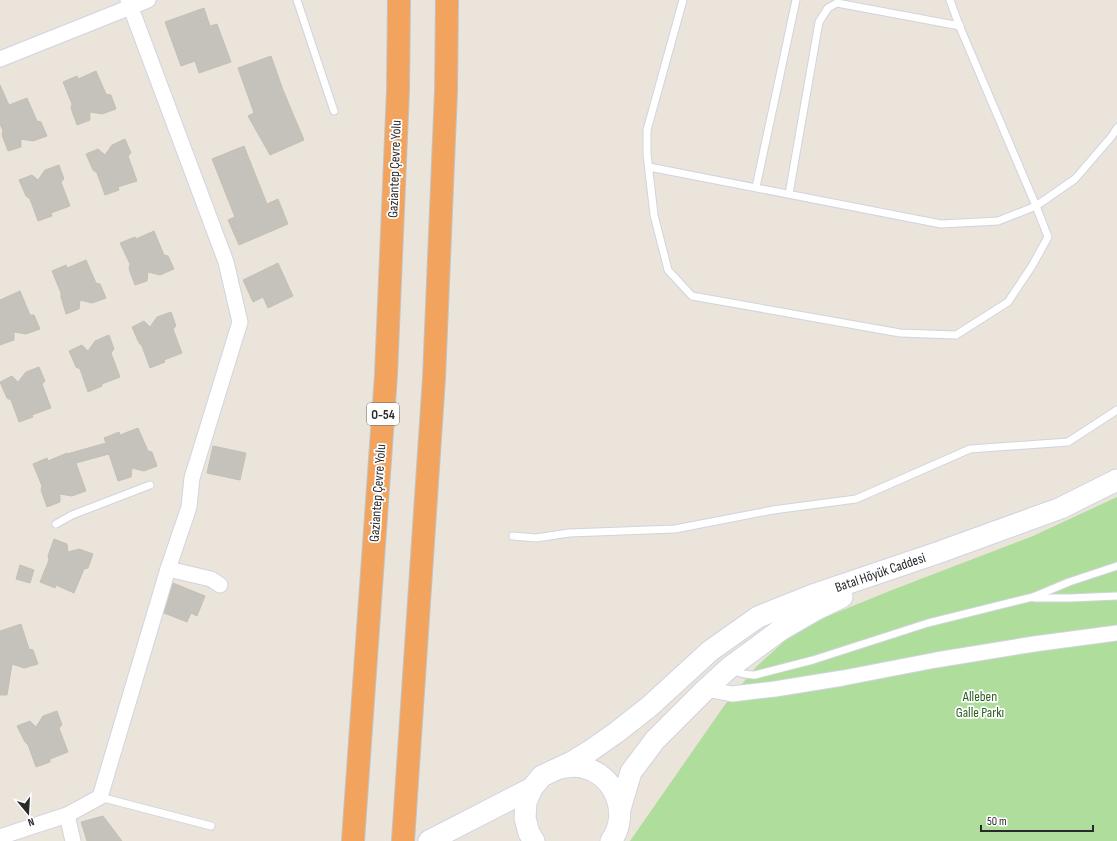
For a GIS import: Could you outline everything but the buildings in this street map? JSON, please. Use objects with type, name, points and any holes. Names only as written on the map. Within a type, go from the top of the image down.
[{"type":"highway","name":"Gaziantep Çevre Yolu","points":[[353,834],[386,375],[398,90],[399,0]]},
{"type":"highway","points":[[403,841],[434,378],[446,91],[447,0]]},
{"type":"main road","points":[[937,553],[1061,508],[1117,480]]},
{"type":"main road","name":"Batal Höyük Caddesi","points":[[611,841],[619,823],[620,809],[631,772],[655,740],[729,668],[779,631],[817,609],[937,553]]},
{"type":"main road","name":"Batal Höyük Caddesi","points":[[534,841],[529,833],[525,818],[526,802],[532,788],[542,776],[572,762],[617,732],[650,706],[710,651],[758,617],[813,595],[937,553]]},
{"type":"main road","name":"Batal Höyük Caddesi","points":[[556,769],[571,766],[585,768],[598,773],[609,783],[616,795],[620,809]]},
{"type":"main road","name":"Batal Höyük Caddesi","points":[[429,841],[532,788]]},
{"type":"street","points":[[0,59],[129,4],[148,0]]},
{"type":"street","points":[[0,837],[67,815],[100,797],[168,569],[189,507],[192,478],[240,322],[226,262],[129,4]]},
{"type":"street","points":[[168,569],[211,579],[220,585]]},
{"type":"street","points":[[706,689],[732,694],[775,689],[843,678],[936,660],[1034,644],[1117,633]]},
{"type":"street","points":[[67,815],[74,841]]},
{"type":"lane","points":[[296,0],[334,111]]},
{"type":"lane","points":[[683,0],[647,130],[647,154],[654,215],[668,270],[692,296],[900,333],[956,335],[1008,302],[1032,266],[1048,237],[950,0]]},
{"type":"lane","points":[[756,187],[796,0]]},
{"type":"lane","points":[[789,194],[819,22],[828,8],[837,3],[960,26]]},
{"type":"lane","points":[[649,167],[941,224],[998,221],[1036,206],[1075,179],[1112,136],[1117,128]]},
{"type":"lane","points":[[513,536],[536,538],[569,533],[675,529],[773,510],[856,499],[970,450],[1068,442],[1117,410]]},
{"type":"lane","points":[[56,524],[72,515],[150,485]]},
{"type":"lane","points":[[729,668],[738,673],[755,675],[813,660],[928,623],[1033,598],[1075,580],[1117,566]]},
{"type":"lane","points":[[1033,598],[1117,596]]},
{"type":"lane","points":[[100,797],[211,826]]},
{"type":"green space","name":"Alleben Galle Parkı","points":[[1117,497],[1117,841],[630,841],[724,706],[756,667],[799,628],[892,590],[1033,536]]}]
